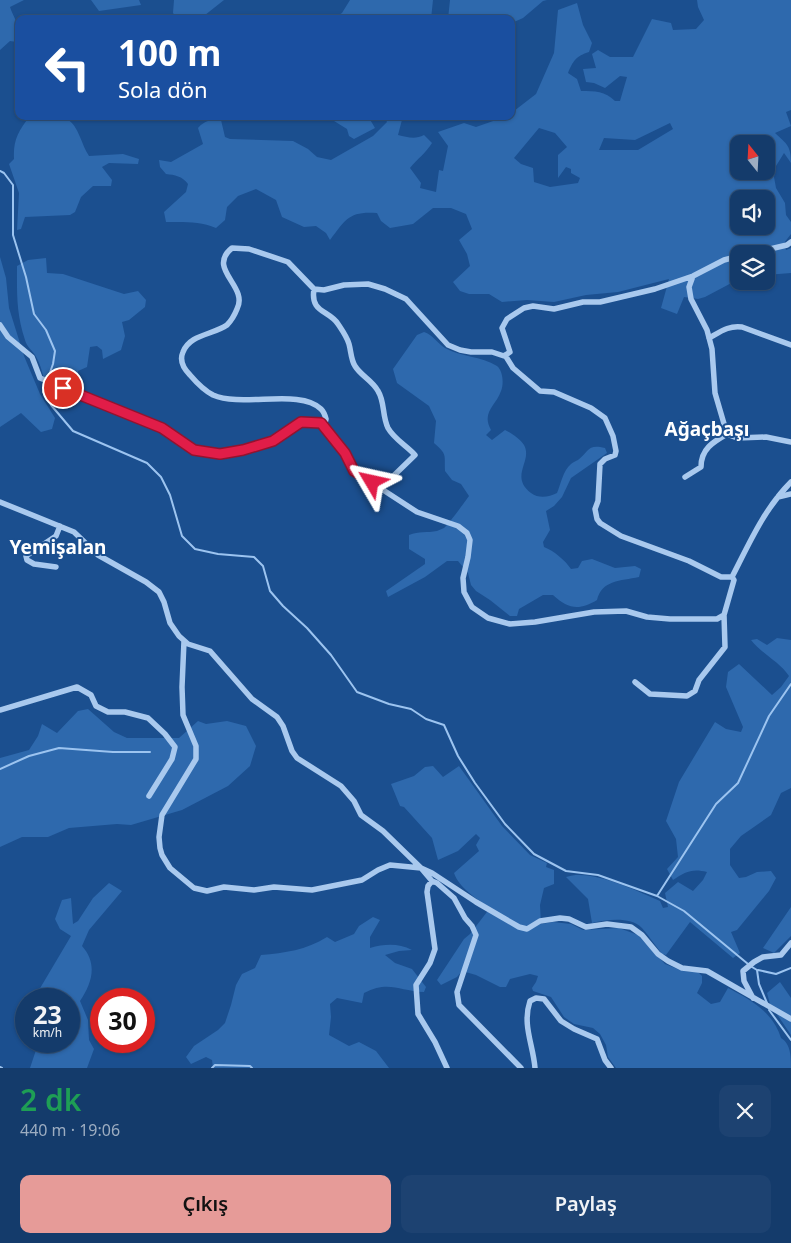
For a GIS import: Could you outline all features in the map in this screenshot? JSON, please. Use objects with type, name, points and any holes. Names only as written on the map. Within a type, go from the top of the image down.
[{"type":"street","points":[[775,248],[791,242]]},
{"type":"street","points":[[0,324],[8,337],[32,357],[40,378],[162,428],[194,450],[220,454],[243,450],[273,441],[301,422],[325,423],[326,419],[322,409],[300,399],[237,400],[214,395],[195,382],[184,369],[182,354],[191,341],[228,324],[238,308],[240,301],[237,290],[227,275],[223,261],[226,253],[232,248],[249,249],[288,262],[314,289],[324,290],[344,285],[368,284],[384,289],[406,299],[448,345],[460,350],[492,352],[504,356],[510,352],[502,328],[506,319],[524,308],[533,306],[554,308],[583,302],[600,302],[655,289],[693,276],[730,258]]},
{"type":"street","points":[[693,276],[689,287],[691,299],[712,349],[715,393],[727,434]]},
{"type":"street","points":[[314,289],[313,295],[320,311],[336,321],[348,342],[354,365],[359,372],[368,378],[382,397],[384,416],[388,428],[415,455],[382,488]]},
{"type":"street","points":[[709,338],[726,328],[735,326],[791,345]]},
{"type":"street","points":[[506,354],[513,368],[540,391],[554,392],[591,408],[604,418],[613,436],[616,451],[615,455],[605,459],[600,464],[598,501],[595,509],[600,523],[621,536],[689,561],[722,577],[732,577]]},
{"type":"street","points":[[321,423],[345,453],[354,471],[417,512],[458,526],[467,533],[470,540],[463,578],[464,592],[472,607],[488,618],[510,624],[535,622],[594,612],[626,611],[647,617],[670,619],[717,619],[724,615]]},
{"type":"street","points":[[727,434],[737,438],[766,437],[791,442]]},
{"type":"street","points":[[685,477],[701,467],[701,459],[704,452],[714,442],[727,434]]},
{"type":"street","points":[[635,682],[650,694],[687,696],[695,691],[699,680],[726,646],[724,615],[734,580],[732,577],[764,515],[791,482]]},
{"type":"street","points":[[778,498],[791,494]]},
{"type":"street","points":[[0,502],[7,503],[74,532],[98,555],[146,582],[159,592],[170,623],[179,636],[188,644],[210,651],[252,699],[277,717],[283,726],[292,751],[298,758],[341,786],[354,801],[361,815],[383,831],[432,881],[454,898],[476,935],[457,992],[459,1005],[521,1068]]},
{"type":"street","points":[[56,567],[34,564],[27,560],[26,556],[56,536],[60,526]]},
{"type":"street","points":[[184,641],[183,715],[196,746],[196,759],[162,815],[159,837],[162,855],[170,868],[194,888],[207,891],[224,887],[254,890],[274,887],[312,890],[362,880],[390,865],[421,868],[519,927],[527,929],[540,921],[560,918],[569,919],[586,927],[607,924],[631,927],[642,934],[658,954],[668,961],[682,968],[707,971],[791,1019]]},
{"type":"street","points":[[0,710],[77,687],[91,694],[96,706],[108,712],[125,712],[148,718],[165,734],[174,747],[172,759],[149,796]]},
{"type":"street","points":[[432,881],[428,886],[427,892],[435,949],[430,963],[416,985],[416,996],[418,1014],[435,1042],[447,1068]]},
{"type":"street","points":[[753,998],[744,981],[743,971],[763,957],[781,955],[791,943]]},
{"type":"street","points":[[535,1068],[527,1034],[526,1018],[530,1001],[536,998],[544,999],[561,1021],[597,1039],[605,1060],[611,1068]]},
{"type":"shaded area","points":[[0,0],[24,0],[10,7],[15,19],[15,42],[10,41],[0,50]]},
{"type":"shaded area","points":[[91,0],[139,0],[141,5],[99,11]]},
{"type":"shaded area","points":[[174,0],[224,0],[205,15],[175,15],[173,13]]},
{"type":"shaded area","points":[[350,0],[433,0],[431,15],[339,15]]},
{"type":"shaded area","points":[[450,0],[547,0],[543,1],[523,18],[515,22],[515,15],[448,15]]},
{"type":"shaded area","points":[[697,0],[791,0],[791,110],[786,112],[791,126],[775,133],[788,146],[791,163],[784,153],[776,166],[775,172],[775,135],[730,135],[730,180],[775,180],[776,188],[785,203],[786,215],[791,222],[791,234],[784,243],[786,250],[791,248],[791,273],[775,274],[775,245],[730,245],[730,284],[705,297],[698,299],[684,297],[677,314],[661,308],[669,279],[618,292],[586,295],[554,302],[527,300],[502,302],[489,294],[469,294],[460,291],[453,282],[470,266],[467,254],[459,240],[472,229],[466,214],[451,208],[433,208],[413,224],[390,228],[381,221],[377,213],[360,213],[349,218],[330,240],[326,233],[316,226],[304,227],[282,217],[276,200],[256,189],[238,196],[227,207],[225,220],[216,228],[198,223],[166,222],[164,212],[186,192],[188,184],[178,176],[166,174],[160,167],[159,160],[171,162],[203,144],[198,128],[205,122],[221,120],[225,137],[230,139],[293,141],[308,149],[317,157],[331,160],[373,136],[387,122],[386,120],[402,120],[398,135],[414,138],[424,135],[432,143],[410,168],[421,183],[420,188],[436,192],[439,170],[443,171],[448,146],[438,132],[464,123],[476,127],[496,120],[515,120],[515,110],[536,94],[554,53],[558,10],[577,3],[583,25],[592,43],[589,52],[576,59],[568,73],[577,79],[581,91],[600,92],[615,101],[620,101],[627,77],[620,76],[605,88],[586,82],[583,69],[596,68],[592,54],[598,50],[610,57],[633,57],[652,19],[671,23],[673,30],[696,29],[704,20]],"holes":[[[670,123],[673,129],[638,150],[599,150],[604,138],[635,140]],[[539,128],[555,133],[567,147],[558,155],[558,178],[566,167],[571,169],[571,173],[580,178],[578,183],[550,187],[534,182],[533,168],[521,164],[514,158]]]},
{"type":"shaded area","points":[[27,120],[68,120],[76,128],[89,156],[123,154],[139,159],[138,164],[109,163],[102,167],[112,180],[111,186],[93,186],[81,197],[75,212],[70,215],[25,217],[21,229],[17,230],[19,193],[9,164],[14,159],[14,147],[22,127]]},
{"type":"shaded area","points":[[370,120],[375,128],[354,139],[349,136],[347,129],[334,121]]},
{"type":"shaded area","points":[[0,257],[6,278],[9,308],[24,356],[40,394],[55,418],[52,429],[41,432],[21,413],[0,427]]},
{"type":"shaded area","points":[[46,258],[47,273],[63,274],[124,294],[138,291],[146,300],[145,307],[129,320],[122,322],[125,336],[121,350],[103,359],[102,350],[97,346],[90,347],[87,367],[78,371],[78,375],[65,382],[80,390],[74,397],[47,389],[39,363],[26,342],[20,321],[17,266],[28,260]]},
{"type":"shaded area","points":[[424,332],[445,348],[484,360],[497,366],[501,371],[502,388],[488,414],[488,424],[491,430],[486,435],[492,440],[505,430],[524,445],[526,457],[521,475],[525,487],[531,493],[544,497],[557,493],[564,474],[571,464],[589,449],[595,447],[605,448],[607,453],[571,478],[562,497],[554,506],[546,511],[550,530],[543,542],[544,547],[559,556],[571,569],[578,568],[582,561],[592,559],[615,568],[635,566],[641,569],[639,577],[607,585],[599,593],[597,600],[585,606],[569,606],[553,595],[543,595],[519,609],[517,616],[510,616],[476,591],[471,585],[468,573],[458,561],[447,561],[425,577],[388,597],[386,591],[425,564],[425,559],[409,549],[409,535],[437,531],[444,528],[469,496],[461,484],[452,480],[445,471],[445,458],[441,450],[434,443],[436,421],[429,406],[397,383],[393,369],[417,335]]},
{"type":"shaded area","points":[[777,638],[791,640],[791,788],[781,793],[771,815],[741,836],[730,849],[730,865],[739,878],[757,872],[771,871],[776,878],[769,891],[737,930],[731,932],[740,953],[733,958],[690,922],[666,955],[662,954],[645,931],[637,924],[625,920],[592,923],[588,899],[566,877],[576,875],[588,876],[614,882],[660,901],[663,908],[668,907],[665,893],[678,882],[693,891],[703,880],[707,872],[697,870],[685,873],[673,880],[667,869],[678,857],[676,839],[666,821],[679,782],[715,722],[726,729],[741,732],[743,727],[726,687],[728,672],[739,664],[772,695],[789,676],[781,666],[760,650],[751,640],[757,639],[767,645]]},
{"type":"shaded area","points":[[88,709],[114,732],[127,738],[179,738],[198,721],[206,724],[227,721],[246,726],[256,746],[250,766],[228,786],[182,810],[131,825],[117,824],[69,828],[48,837],[22,837],[0,847],[0,758],[29,750],[38,736],[42,724],[57,733],[78,711]]},
{"type":"shaded area","points":[[433,766],[443,777],[459,766],[502,826],[530,855],[547,863],[546,867],[554,870],[554,884],[544,888],[540,905],[541,924],[553,922],[571,924],[583,930],[619,928],[638,935],[665,964],[683,971],[698,972],[702,976],[702,983],[697,993],[711,1004],[720,1002],[728,988],[745,997],[767,1014],[773,1021],[781,1038],[789,1047],[791,1068],[616,1068],[608,1057],[606,1045],[600,1034],[593,1028],[574,1024],[564,1017],[551,997],[533,991],[532,988],[538,976],[530,974],[510,979],[506,987],[500,987],[476,975],[462,971],[457,977],[441,985],[437,980],[464,939],[490,908],[464,888],[454,873],[479,851],[476,845],[480,838],[476,834],[458,851],[438,860],[432,838],[404,807],[400,806],[391,784],[414,776],[425,767]]},
{"type":"shaded area","points":[[109,883],[122,891],[89,930],[82,946],[90,960],[92,974],[88,987],[80,1001],[80,988],[40,988],[71,936],[60,929],[55,919],[62,900],[71,898],[73,924],[78,921],[93,898]]},
{"type":"shaded area","points":[[791,907],[791,936],[774,953],[763,948]]},
{"type":"shaded area","points":[[373,917],[380,920],[370,937],[370,948],[391,945],[402,946],[412,950],[385,955],[395,963],[412,969],[426,987],[424,992],[394,987],[380,987],[364,993],[362,1003],[337,998],[330,1004],[329,1035],[349,1046],[359,1042],[376,1051],[389,1068],[213,1068],[212,1060],[206,1057],[191,1064],[186,1057],[194,1046],[225,1023],[236,985],[242,974],[255,968],[261,955],[295,950],[327,937],[335,942],[354,934],[359,926]]},
{"type":"shaded area","points":[[780,982],[791,998],[791,1035],[770,1004],[767,993]]},
{"type":"shaded area","points":[[80,1001],[88,1020],[90,1053],[93,1053],[87,1068],[30,1068],[35,1053],[80,1053]]},
{"type":"waterway","points":[[0,171],[4,173],[13,185],[13,235],[26,277],[34,314],[46,330],[55,351],[53,364],[43,392],[51,405],[73,431],[147,463],[161,477],[170,495],[182,536],[195,549],[218,554],[254,557],[263,566],[270,591],[331,655],[357,692],[389,704],[411,709],[426,719],[444,725],[458,756],[475,783],[505,824],[534,854],[566,871],[598,875],[657,896],[684,911],[748,964]]},
{"type":"waterway","points":[[657,896],[716,804],[738,783],[769,716],[791,684]]},
{"type":"waterway","points":[[0,769],[29,756],[59,748],[113,752],[150,752]]},
{"type":"waterway","points":[[752,967],[757,970],[759,984],[767,1003]]},
{"type":"waterway","points":[[758,970],[776,974],[791,968]]},
{"type":"waterway","points":[[769,1010],[791,1040]]},
{"type":"waterway","points":[[212,1068],[215,1065],[250,1066],[252,1068]]},
{"type":"district","name":"Ağaçbaşı","points":[[707,429]]},
{"type":"district","name":"Yemişalan","points":[[58,547]]},
{"type":"route","points":[[63,388],[162,428],[194,450],[220,454],[243,450],[273,441],[301,422],[321,423],[345,453],[354,471],[372,482]]}]
